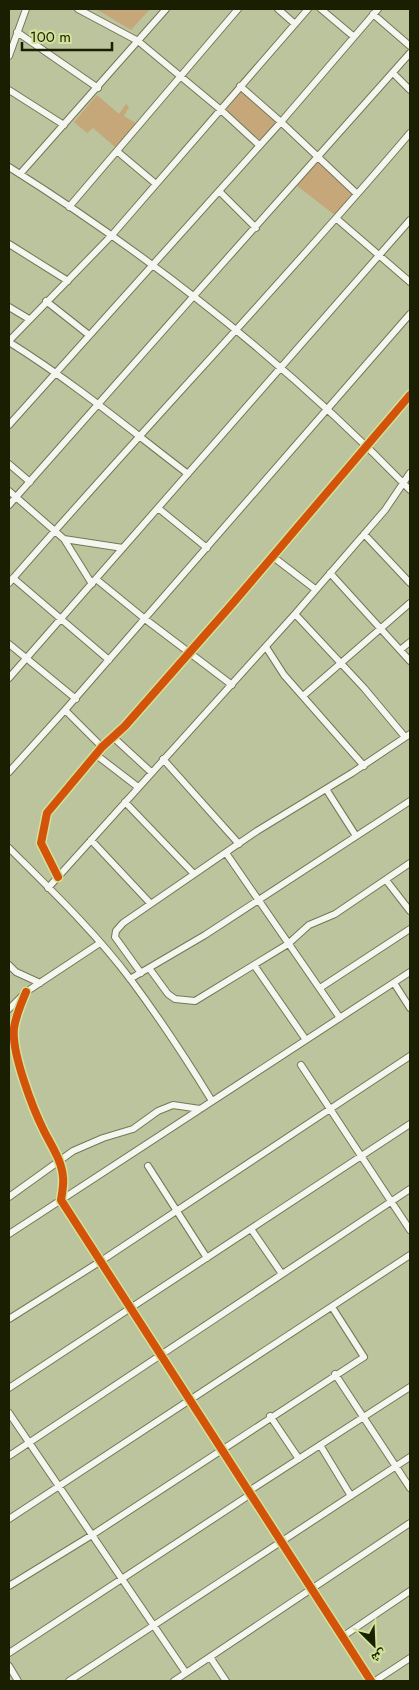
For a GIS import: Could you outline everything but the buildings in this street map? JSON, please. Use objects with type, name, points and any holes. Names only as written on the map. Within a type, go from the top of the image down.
[{"type":"street","points":[[9,56],[26,9]]},
{"type":"street","points":[[80,9],[138,41],[182,76],[259,146]]},
{"type":"street","points":[[20,174],[166,9]]},
{"type":"street","points":[[69,207],[118,152],[238,9]]},
{"type":"street","points":[[278,9],[295,24]]},
{"type":"street","points":[[188,474],[99,403],[57,372],[9,341],[46,300],[68,281],[112,235],[308,9]]},
{"type":"street","points":[[321,9],[353,36]]},
{"type":"street","points":[[9,425],[282,122],[375,11],[410,46]]},
{"type":"street","points":[[17,32],[98,88]]},
{"type":"street","points":[[9,505],[256,228],[317,155],[410,53]]},
{"type":"street","points":[[392,73],[410,90]]},
{"type":"street","points":[[240,86],[282,122],[356,193]]},
{"type":"street","points":[[9,90],[64,125]]},
{"type":"street","points":[[109,660],[11,580],[138,436],[237,330],[337,218],[356,193],[410,132]]},
{"type":"street","points":[[118,152],[156,184]]},
{"type":"street","points":[[9,167],[154,265],[237,330],[329,409],[410,490]]},
{"type":"street","points":[[219,191],[256,228]]},
{"type":"street","points":[[337,218],[410,282]]},
{"type":"street","points":[[9,678],[410,220]]},
{"type":"street","points":[[9,244],[68,281]]},
{"type":"street","points":[[46,300],[89,335]]},
{"type":"street","points":[[9,307],[29,319]]},
{"type":"street","points":[[9,772],[76,699],[410,314]]},
{"type":"street","points":[[58,877],[41,843],[47,813],[95,754],[150,698],[410,395]]},
{"type":"street","points":[[9,464],[30,482]]},
{"type":"street","points":[[48,888],[295,614],[385,510],[402,482],[410,473]]},
{"type":"street","points":[[9,492],[64,539],[94,581],[232,685]]},
{"type":"street","points":[[158,508],[207,548]]},
{"type":"street","points":[[364,534],[410,583]]},
{"type":"street","points":[[64,539],[123,548]]},
{"type":"street","points":[[272,556],[315,589]]},
{"type":"street","points":[[330,573],[410,661]]},
{"type":"street","points":[[303,696],[410,603]]},
{"type":"street","points":[[141,973],[114,935],[123,923],[239,844],[364,766],[407,736],[295,614]]},
{"type":"street","points":[[400,650],[410,642]]},
{"type":"street","points":[[9,644],[76,699]]},
{"type":"street","points":[[266,647],[284,675],[364,766]]},
{"type":"street","points":[[65,710],[102,747]]},
{"type":"street","points":[[112,737],[151,772]]},
{"type":"street","points":[[95,754],[138,787]]},
{"type":"street","points":[[163,759],[239,844]]},
{"type":"street","points":[[326,789],[356,836]]},
{"type":"street","points":[[130,979],[410,801]]},
{"type":"street","points":[[124,802],[194,874]]},
{"type":"street","points":[[91,840],[150,903]]},
{"type":"street","points":[[9,848],[100,943],[130,979],[187,1060],[212,1101]]},
{"type":"street","points":[[226,853],[340,1018]]},
{"type":"street","points":[[149,968],[168,994],[175,999],[190,1002],[288,944],[309,925],[335,914],[410,863]]},
{"type":"street","points":[[386,880],[410,911]]},
{"type":"street","points":[[320,988],[410,929]]},
{"type":"street","points":[[9,1009],[26,992],[100,943]]},
{"type":"street","points":[[9,965],[16,972],[40,982]]},
{"type":"street","points":[[254,965],[306,1040]]},
{"type":"street","points":[[9,1234],[410,972]]},
{"type":"street","points":[[394,983],[410,1008]]},
{"type":"street","points":[[26,992],[17,1011],[14,1030],[19,1063],[41,1125],[59,1161],[63,1177],[61,1200],[371,1681]]},
{"type":"street","points":[[9,1318],[101,1262],[410,1056]]},
{"type":"street","points":[[301,1065],[410,1230]]},
{"type":"street","points":[[9,1196],[73,1151],[103,1138],[133,1129],[158,1111],[173,1105],[200,1109]]},
{"type":"street","points":[[9,1388],[410,1124]]},
{"type":"street","points":[[148,1166],[207,1258]]},
{"type":"street","points":[[9,1456],[410,1189]]},
{"type":"street","points":[[251,1229],[282,1274]]},
{"type":"street","points":[[9,1519],[410,1255]]},
{"type":"street","points":[[9,1586],[92,1535],[270,1416],[364,1357],[332,1307]]},
{"type":"street","points":[[336,1374],[410,1488]]},
{"type":"street","points":[[9,1653],[410,1387]]},
{"type":"street","points":[[9,1413],[186,1673]]},
{"type":"street","points":[[270,1416],[299,1459]]},
{"type":"street","points":[[320,1445],[351,1496]]},
{"type":"street","points":[[69,1681],[410,1457]]},
{"type":"street","points":[[174,1681],[410,1523]]},
{"type":"street","points":[[342,1636],[410,1592]]},
{"type":"street","points":[[210,1657],[226,1681]]},
{"type":"street","points":[[375,1681],[410,1658]]},
{"type":"street","points":[[9,1666],[18,1681]]},
{"type":"shaded area","points":[[96,9],[150,9],[131,30]]},
{"type":"shaded area","points":[[241,91],[277,121],[260,140],[226,110]]},
{"type":"shaded area","points":[[97,95],[119,114],[126,104],[129,107],[124,116],[137,124],[115,147],[93,128],[87,133],[74,122]]},
{"type":"shaded area","points":[[317,158],[353,193],[336,216],[296,185]]},
{"type":"cycle path","points":[[58,877],[41,843],[47,813],[102,747],[125,726],[233,603],[410,395]]},
{"type":"cycle path","points":[[26,992],[17,1014],[14,1028],[16,1051],[34,1109],[61,1165],[63,1180],[61,1200],[371,1681]]}]
